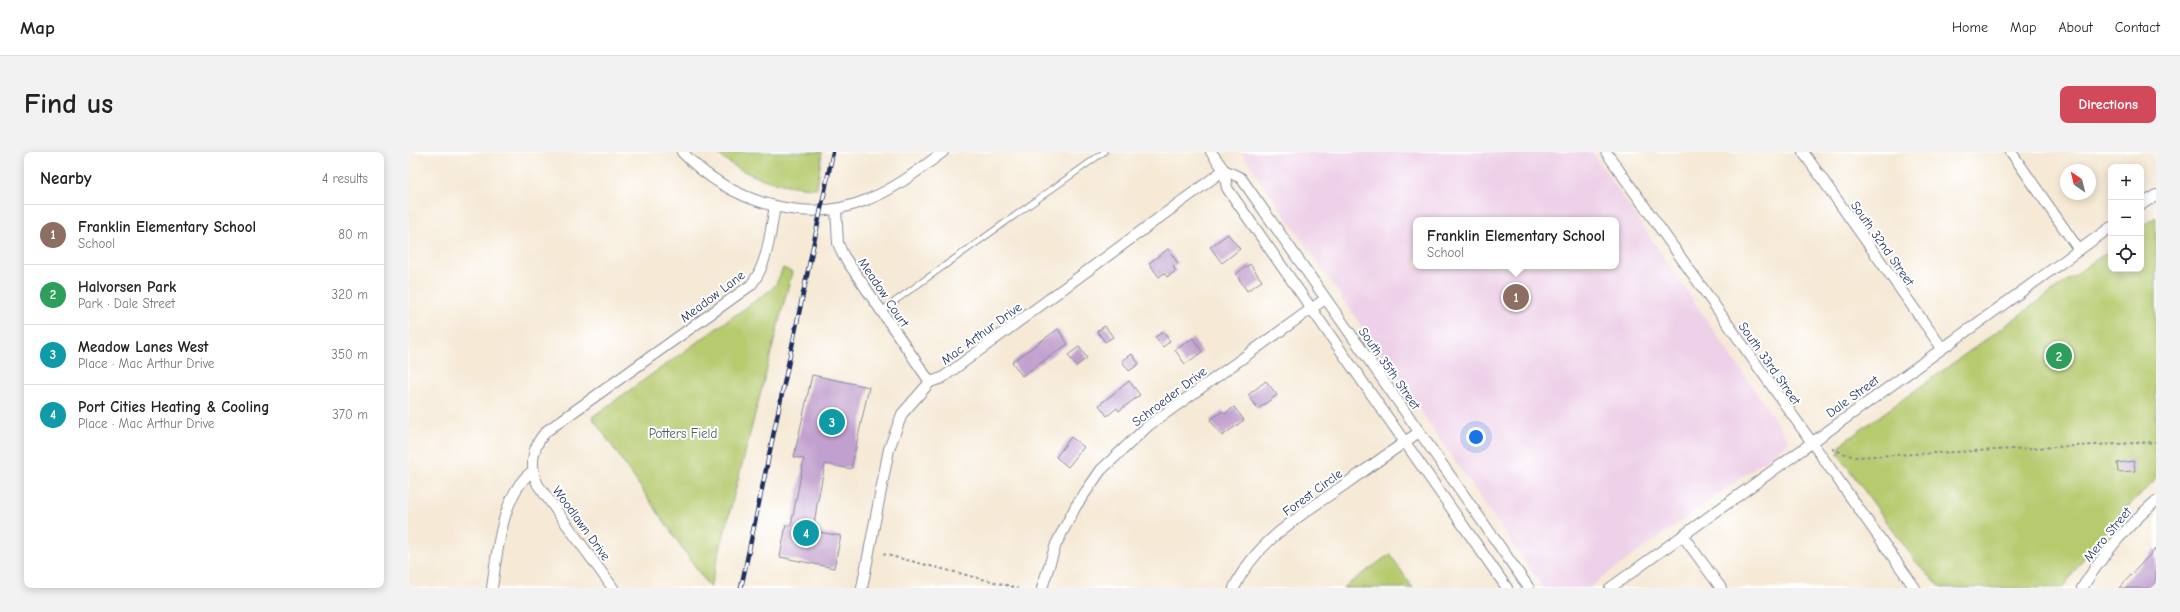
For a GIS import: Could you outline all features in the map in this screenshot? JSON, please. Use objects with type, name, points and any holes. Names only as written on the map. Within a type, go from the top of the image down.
[{"type":"street","points":[[682,152],[717,183],[751,200],[792,210],[836,209],[869,200],[897,185],[943,152]]},
{"type":"street","name":"South 35th Street","points":[[1211,152],[1224,170],[1228,188],[1507,588]]},
{"type":"street","name":"South 33rd Street","points":[[1606,152],[1810,442],[1915,588]]},
{"type":"street","name":"South 32nd Street","points":[[1803,152],[1942,348]]},
{"type":"street","points":[[2011,152],[2079,250]]},
{"type":"street","name":"South 35th Street","points":[[1224,170],[1241,178],[1529,588]]},
{"type":"street","name":"Mac Arthur Drive","points":[[862,588],[889,449],[902,414],[930,382],[942,378],[1224,170]]},
{"type":"street","points":[[2144,203],[2156,195]]},
{"type":"street","name":"Meadow Lane","points":[[533,471],[534,452],[537,444],[548,430],[750,285],[758,276],[764,261],[775,206]]},
{"type":"street","name":"Meadow Court","points":[[836,209],[838,243],[843,255],[930,382]]},
{"type":"street","name":"Dale Street","points":[[1610,588],[1810,442],[2108,229]]},
{"type":"street","name":"Schroeder Drive","points":[[1042,588],[1056,544],[1076,506],[1101,470],[1148,426],[1312,310],[1325,299]]},
{"type":"street","name":"Forest Circle","points":[[1234,588],[1240,576],[1266,543],[1299,516],[1419,432]]},
{"type":"street","points":[[492,588],[498,551],[509,504],[524,478],[533,471]]},
{"type":"street","name":"Woodlawn Drive","points":[[533,471],[538,485],[613,588]]},
{"type":"street","name":"Mero Street","points":[[2082,588],[2097,564],[2144,511],[2156,501]]},
{"type":"street","points":[[1683,536],[1721,588]]},
{"type":"lane","points":[[881,311],[1104,152]]},
{"type":"path","points":[[1832,449],[1854,457],[2156,442]]},
{"type":"path","points":[[884,554],[1018,588]]},
{"type":"shaded area","points":[[1241,152],[1592,152],[1790,442],[1588,588],[1543,588]]},
{"type":"green space","points":[[716,152],[822,152],[817,188],[776,183],[763,179],[738,168]]},
{"type":"green space","points":[[2156,217],[2156,480],[2130,504],[2094,544],[2063,588],[1941,588],[1916,562],[1838,454],[1841,444],[2108,251],[2108,272],[2144,272],[2144,225]]},
{"type":"green space","name":"Potters Field","points":[[783,268],[792,272],[710,588],[592,417],[769,291],[776,284]]},
{"type":"green space","points":[[1390,554],[1413,588],[1343,588]]},
{"type":"building","points":[[1228,234],[1240,249],[1222,263],[1210,247]]},
{"type":"building","points":[[1168,249],[1178,263],[1173,266],[1176,271],[1167,277],[1164,273],[1159,277],[1149,263]]},
{"type":"building","points":[[1250,264],[1262,281],[1247,291],[1236,274]]},
{"type":"building","points":[[1105,326],[1113,337],[1105,342],[1097,331]]},
{"type":"building","points":[[1058,329],[1068,344],[1022,376],[1012,362]]},
{"type":"building","points":[[1163,332],[1170,341],[1163,347],[1155,337]]},
{"type":"building","points":[[1193,338],[1202,352],[1185,364],[1175,350]]},
{"type":"building","points":[[1079,347],[1087,358],[1076,366],[1068,355]]},
{"type":"building","points":[[1132,354],[1139,364],[1129,371],[1122,361]]},
{"type":"building","points":[[812,375],[869,387],[851,469],[825,464],[817,505],[813,531],[841,536],[834,568],[780,557],[786,525],[791,526],[804,459],[794,457]]},
{"type":"building","points":[[1129,381],[1140,395],[1119,411],[1117,408],[1107,416],[1099,405]]},
{"type":"building","points":[[1266,381],[1277,395],[1258,409],[1248,395]]},
{"type":"building","points":[[1234,407],[1244,420],[1222,436],[1210,420],[1223,411],[1225,414]]},
{"type":"building","points":[[1071,437],[1084,447],[1068,467],[1056,457]]},
{"type":"building","points":[[2134,461],[2135,471],[2118,472],[2117,463]]},
{"type":"building","points":[[2156,548],[2156,588],[2119,588]]},
{"type":"railway","points":[[741,588],[833,152]]},
{"type":"place","name":"Franklin Elementary School","points":[[1516,297]]},
{"type":"place","name":"Halvorsen Park","points":[[2059,356]]},
{"type":"place","name":"Meadow Lanes West","points":[[832,422]]},
{"type":"place","name":"Port Cities Heating & Cooling","points":[[806,533]]}]
